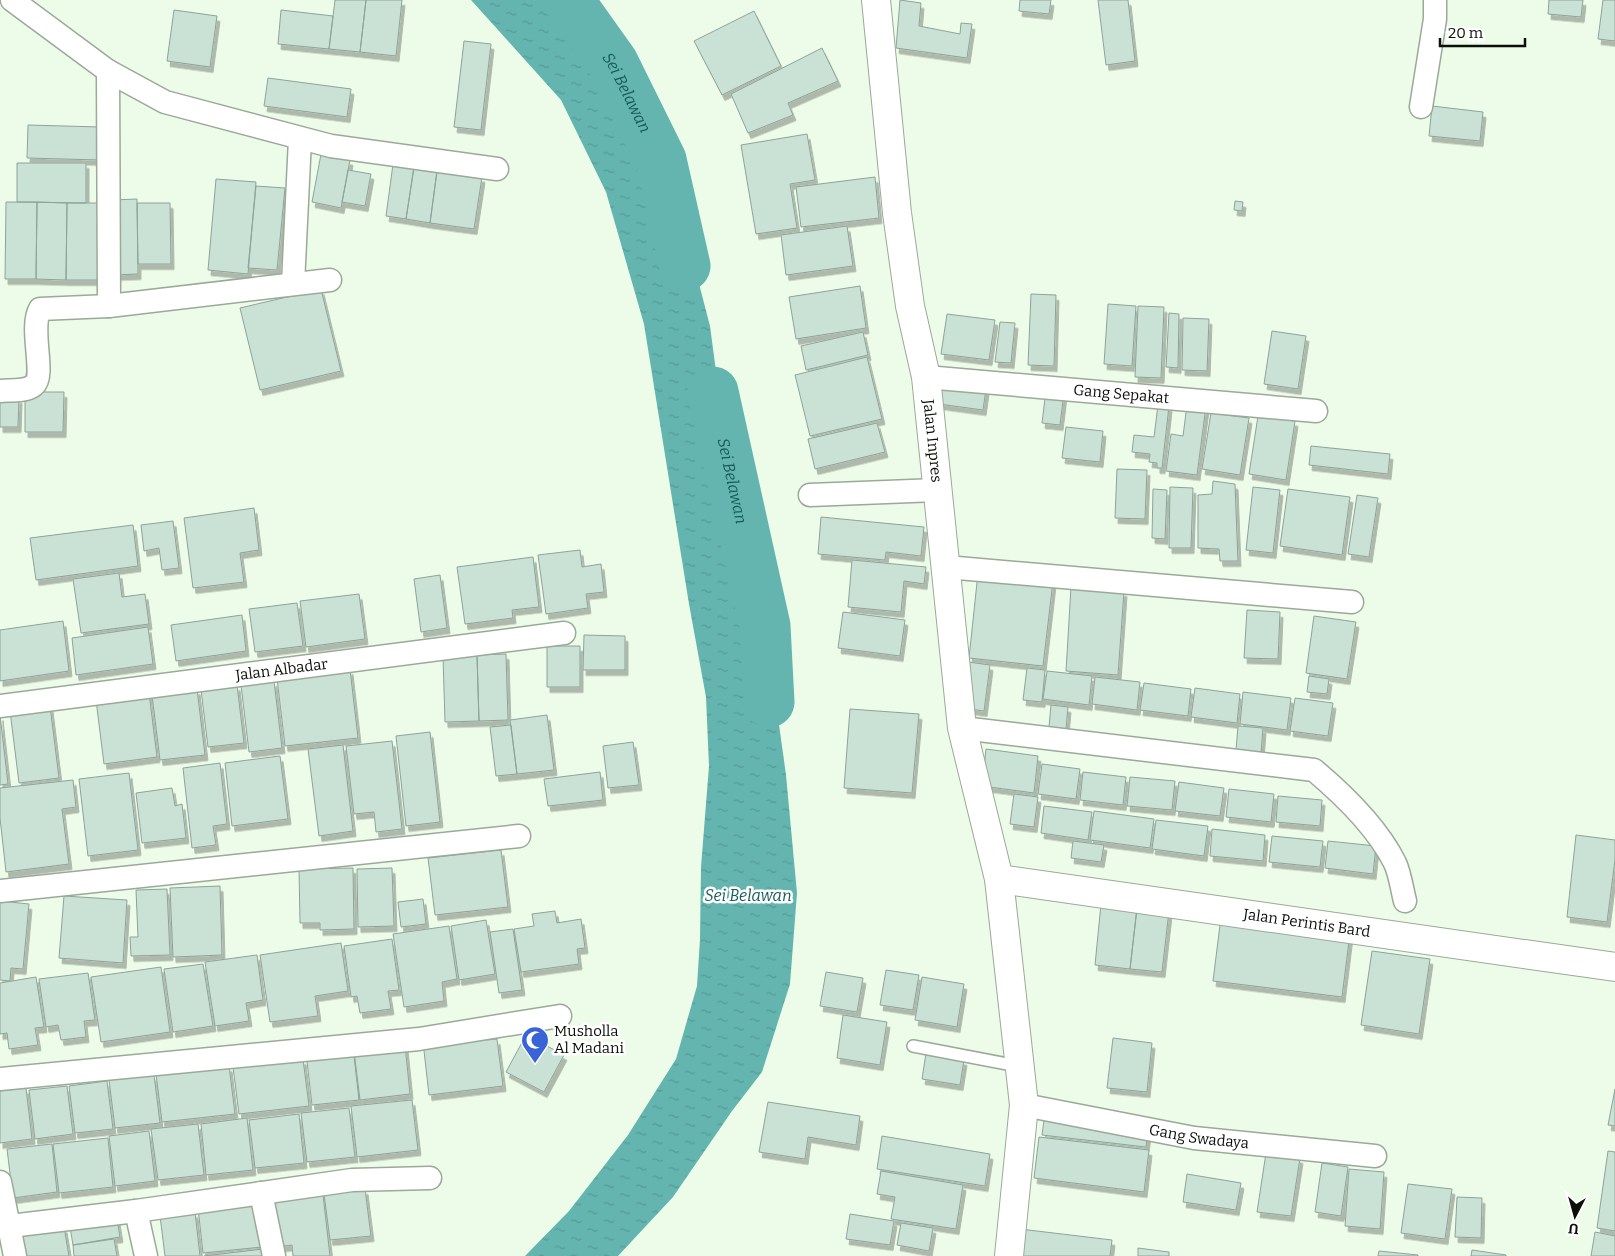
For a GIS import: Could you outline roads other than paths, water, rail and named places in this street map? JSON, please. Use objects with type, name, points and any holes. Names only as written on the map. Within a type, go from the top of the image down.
[{"type":"street","points":[[12,0],[108,71],[165,102],[331,146],[497,169]]},
{"type":"street","name":"Jalan Inpres","points":[[876,0],[896,203],[910,306],[926,377],[936,490],[946,567],[962,728],[999,880],[1018,1066],[1024,1105],[1009,1256]]},
{"type":"street","points":[[1421,107],[1435,19],[1435,0]]},
{"type":"street","points":[[108,71],[109,306]]},
{"type":"street","points":[[293,284],[300,139]]},
{"type":"street","points":[[0,391],[34,385],[39,377],[35,334],[36,316],[40,309],[109,306],[330,280]]},
{"type":"street","name":"Gang Sepakat","points":[[926,377],[1316,411]]},
{"type":"street","points":[[810,495],[936,490]]},
{"type":"street","points":[[946,567],[1352,602]]},
{"type":"street","name":"Jalan Albadar","points":[[0,706],[564,633]]},
{"type":"street","points":[[962,728],[1314,770],[1341,792],[1367,822],[1395,864],[1405,901]]},
{"type":"street","points":[[0,891],[520,836]]},
{"type":"street","name":"Jalan Perintis Bard","points":[[999,880],[1615,967]]},
{"type":"street","points":[[0,1079],[419,1038],[560,1016]]},
{"type":"street","name":"Gang Swadaya","points":[[1024,1105],[1194,1138],[1375,1156]]},
{"type":"street","points":[[10,1226],[136,1212],[352,1180],[430,1178]]},
{"type":"street","points":[[0,1182],[15,1256]]},
{"type":"street","points":[[261,1193],[274,1256]]},
{"type":"street","points":[[136,1212],[146,1256]]},
{"type":"lane","points":[[913,1046],[1018,1066]]},
{"type":"water","name":"Sei Belawan","points":[[471,0],[567,0],[601,44],[686,234],[710,326],[730,477],[742,539],[767,638],[786,775],[797,893],[790,984],[762,1072],[732,1111],[673,1197],[618,1256],[525,1256],[569,1211],[628,1135],[676,1059],[697,986],[701,867],[709,766],[706,697],[689,604],[644,324],[606,192],[561,100]]},
{"type":"waterway","name":"Sei Belawan","points":[[568,0],[613,63],[661,160],[685,266]]},
{"type":"waterway","name":"Sei Belawan","points":[[713,392],[765,626],[769,702]]},
{"type":"place","name":"Musholla Al Madani","points":[[535,1064]]}]
